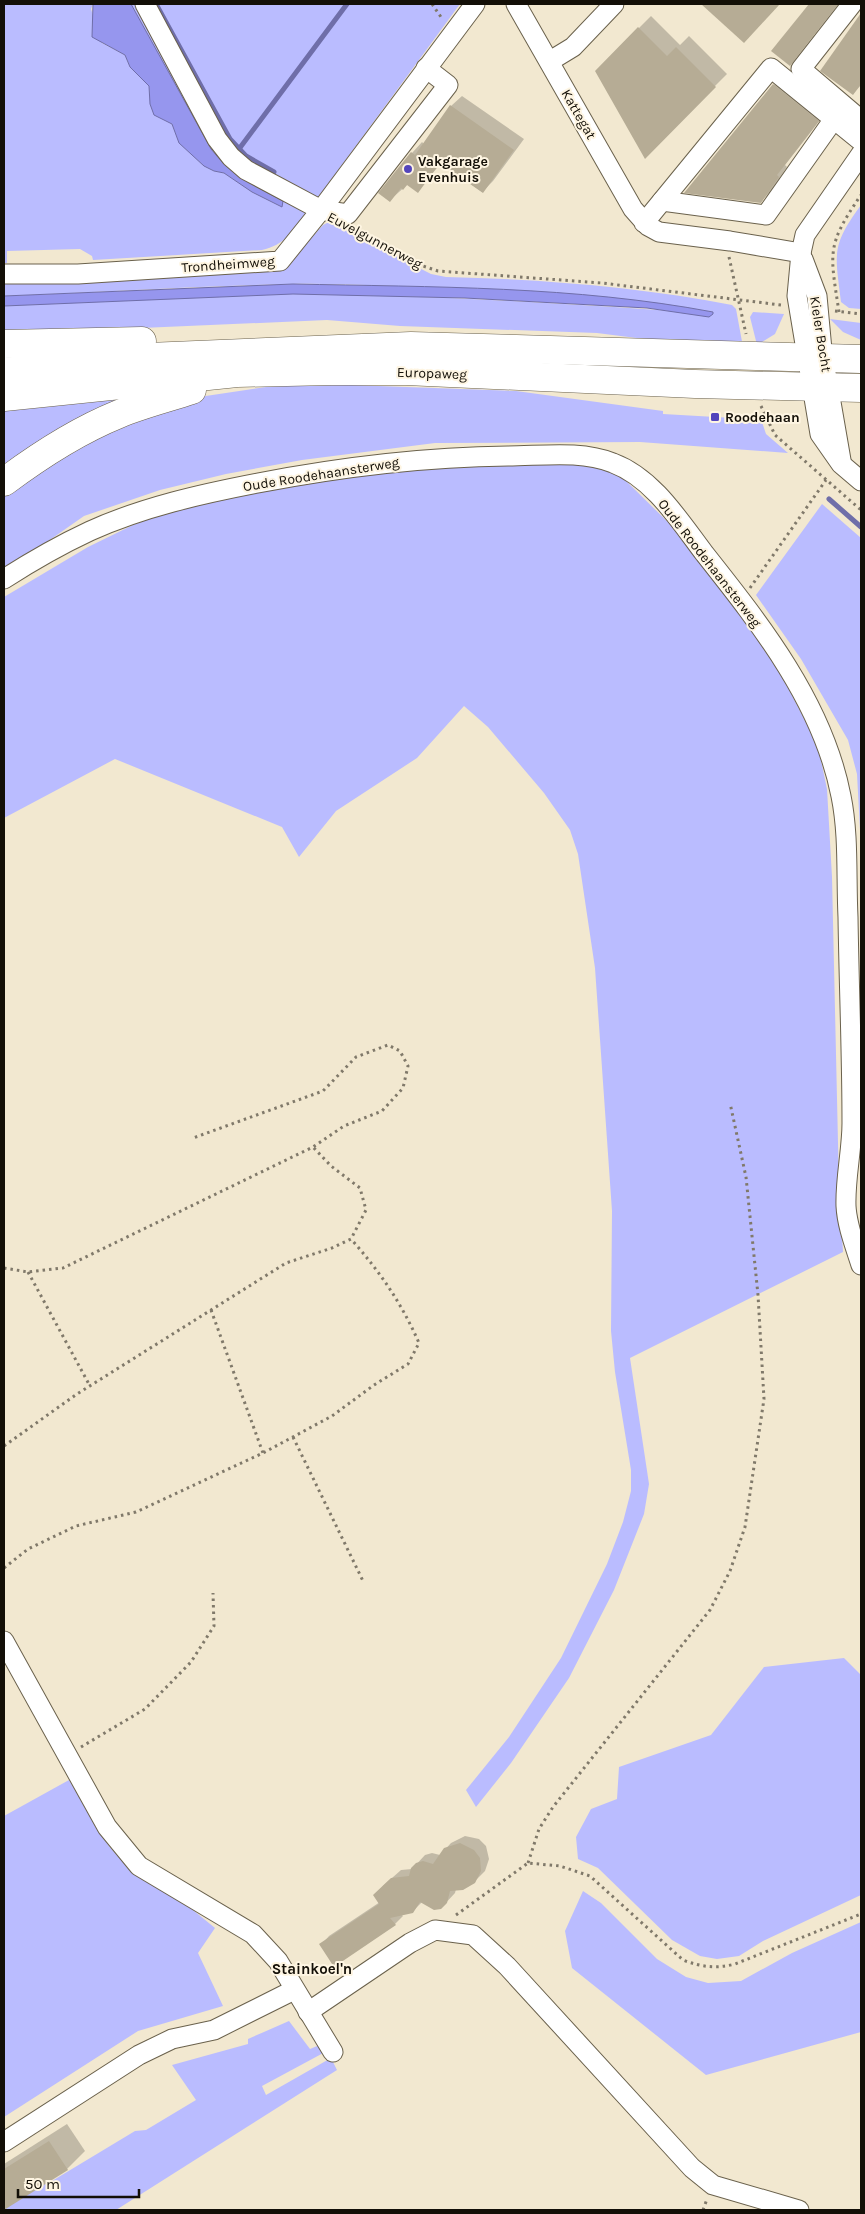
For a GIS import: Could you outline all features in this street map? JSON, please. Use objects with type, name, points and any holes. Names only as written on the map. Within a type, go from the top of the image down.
[{"type":"highway","points":[[4,344],[184,340],[288,350]]},
{"type":"highway","name":"Europaweg","points":[[4,372],[148,357],[412,346],[509,347],[750,357],[861,359]]},
{"type":"highway","name":"Europaweg","points":[[4,397],[237,373],[406,371],[756,386],[861,388]]},
{"type":"highway","points":[[4,482],[53,447],[97,424],[162,398],[237,373]]},
{"type":"street","name":"Euvelgunnerweg","points":[[145,4],[224,149],[246,170],[321,210],[348,214],[448,85],[426,68]]},
{"type":"street","name":"Trondheimweg","points":[[4,274],[78,274],[280,261],[321,210],[475,4]]},
{"type":"street","name":"Kattegat","points":[[516,4],[633,209],[644,223]]},
{"type":"street","points":[[550,61],[573,47],[614,4]]},
{"type":"street","points":[[852,4],[801,69],[858,110]]},
{"type":"street","points":[[800,253],[730,241],[659,232],[644,223],[771,68],[861,141]]},
{"type":"street","points":[[662,201],[766,214],[834,119]]},
{"type":"street","name":"Kieler Bocht","points":[[861,154],[809,227],[800,253],[797,296],[815,359],[820,388],[820,434],[841,464],[861,481]]},
{"type":"street","name":"Oude Roodehaansterweg","points":[[4,579],[65,543],[120,519],[171,503],[241,486],[315,472],[410,460],[475,456],[583,456],[614,463],[628,470],[648,486],[669,507],[741,600],[784,662],[816,720],[829,750],[842,800],[845,826],[852,1110],[846,1207],[851,1234],[861,1265]]},
{"type":"street","points":[[4,1641],[107,1827],[139,1866],[253,1934],[278,1961],[333,2052]]},
{"type":"street","points":[[308,2012],[410,1943],[435,1930],[473,1936],[507,1966],[692,2168],[713,2185],[799,2210]]},
{"type":"street","points":[[4,2142],[139,2055],[172,2038],[214,2030],[294,1990]]},
{"type":"path","name":"Kieler Bocht","points":[[839,312],[832,268],[833,245],[844,221],[861,195]]},
{"type":"path","name":"Euvelgunnerweg","points":[[354,229],[420,265],[438,271],[529,276],[739,300]]},
{"type":"path","points":[[730,241],[729,255],[750,357]]},
{"type":"path","points":[[756,386],[762,412],[771,431],[861,510]]},
{"type":"path","points":[[741,600],[826,480]]},
{"type":"path","points":[[4,1268],[28,1272],[63,1268],[313,1147],[344,1126],[382,1110],[403,1088],[408,1066],[400,1051],[388,1044],[356,1057],[323,1091],[193,1138]]},
{"type":"path","points":[[435,1930],[528,1863],[539,1829],[553,1807],[710,1610],[730,1571],[745,1527],[764,1399],[758,1295],[746,1177],[730,1103]]},
{"type":"path","points":[[4,1446],[90,1386],[286,1263],[332,1248],[351,1238],[366,1210],[360,1188],[331,1166],[313,1147]]},
{"type":"path","points":[[4,1568],[28,1549],[76,1526],[136,1512],[293,1437],[332,1416],[374,1385],[408,1364],[419,1343],[408,1317],[384,1277],[351,1238]]},
{"type":"path","points":[[28,1272],[90,1386]]},
{"type":"path","points":[[211,1310],[263,1452]]},
{"type":"path","points":[[293,1437],[364,1583]]},
{"type":"path","points":[[68,1755],[145,1709],[191,1662],[214,1626],[214,1593]]},
{"type":"path","points":[[528,1863],[560,1866],[590,1876],[683,1960],[705,1967],[735,1964],[861,1914]]},
{"type":"shaded area","points":[[4,4],[93,4],[91,9],[102,43],[125,55],[130,67],[149,86],[150,99],[172,124],[180,143],[203,165],[214,171],[224,173],[252,192],[282,207],[221,162],[211,149],[131,4],[137,4],[215,146],[306,212],[298,225],[283,241],[262,250],[93,260],[92,256],[80,249],[7,251],[7,263],[4,263]]},
{"type":"shaded area","points":[[93,4],[131,4],[211,149],[218,158],[235,172],[283,201],[282,207],[252,192],[224,173],[204,166],[179,143],[172,124],[154,115],[150,104],[149,86],[130,67],[125,55],[92,37]]},
{"type":"shaded area","points":[[153,4],[460,4],[317,199],[243,160],[225,138]]},
{"type":"shaded area","points":[[861,205],[861,309],[849,308],[841,302],[837,261],[840,241],[844,231]]},
{"type":"shaded area","points":[[329,222],[431,274],[446,277],[590,285],[662,293],[732,305],[736,309],[743,347],[676,343],[597,333],[400,326],[327,320],[4,334],[4,306],[222,295],[295,294],[452,298],[713,314],[713,312],[641,301],[568,294],[496,289],[340,284],[219,286],[4,296],[4,282],[289,263],[323,225]]},
{"type":"shaded area","points":[[293,284],[504,289],[661,303],[713,312],[713,314],[709,317],[647,308],[465,298],[293,294],[4,306],[4,296]]},
{"type":"shaded area","points":[[753,312],[784,314],[775,334],[757,345],[750,317]]},
{"type":"shaded area","points":[[830,319],[861,323],[861,340],[843,332]]},
{"type":"shaded area","points":[[351,385],[516,391],[663,411],[663,414],[733,418],[756,415],[762,422],[766,434],[788,453],[640,442],[435,443],[302,460],[226,474],[160,490],[84,516],[4,572],[4,490],[49,457],[199,397],[273,386]]},
{"type":"shaded area","points":[[183,386],[4,474],[4,405]]},
{"type":"shaded area","points":[[562,464],[603,467],[621,476],[675,529],[728,592],[774,660],[818,746],[827,789],[832,877],[839,1187],[843,1252],[630,1358],[649,1484],[644,1514],[614,1590],[569,1678],[511,1763],[476,1807],[466,1790],[509,1737],[561,1658],[607,1564],[623,1522],[631,1491],[631,1470],[615,1372],[611,1331],[612,1211],[595,968],[578,854],[570,830],[544,793],[488,727],[464,706],[417,758],[336,811],[299,857],[282,827],[115,759],[4,818],[4,597],[88,547],[133,525],[170,511],[236,494],[418,465]]},
{"type":"shaded area","points":[[822,504],[861,538],[861,849],[857,774],[848,740],[801,659],[756,595]]},
{"type":"shaded area","points":[[844,1658],[861,1675],[861,1895],[763,1941],[739,1956],[717,1959],[700,1956],[672,1940],[598,1868],[578,1859],[576,1837],[591,1809],[617,1799],[619,1767],[711,1735],[764,1667]]},
{"type":"shaded area","points":[[69,1780],[109,1846],[129,1869],[188,1906],[215,1928],[198,1953],[223,2006],[138,2031],[4,2117],[4,1816]]},
{"type":"shaded area","points":[[583,1891],[601,1903],[657,1959],[686,1977],[708,1983],[741,1981],[792,1953],[861,1922],[861,2032],[706,2075],[572,1968],[565,1931]]},
{"type":"shaded area","points":[[289,2021],[310,2049],[322,2044],[327,2051],[262,2086],[266,2095],[331,2058],[337,2070],[116,2210],[4,2210],[4,2189],[27,2174],[49,2177],[52,2181],[135,2131],[146,2130],[196,2100],[172,2065],[248,2044],[248,2039]]},
{"type":"building","points":[[701,4],[780,4],[744,43]]},
{"type":"building","points":[[809,4],[838,4],[790,66],[771,51]]},
{"type":"building","points":[[861,13],[861,84],[853,95],[820,71]]},
{"type":"building","points":[[638,27],[667,56],[676,47],[716,87],[645,159],[595,71]]},
{"type":"building","points":[[773,84],[819,121],[777,175],[779,177],[761,203],[684,193]]},
{"type":"building","points":[[450,105],[514,150],[483,193],[440,163],[418,193],[407,185],[403,190],[401,188],[390,202],[378,193],[411,152],[415,155]]},
{"type":"building","points":[[460,1843],[474,1850],[480,1858],[481,1871],[475,1883],[463,1890],[450,1891],[447,1903],[441,1909],[434,1910],[420,1902],[413,1913],[390,1918],[396,1925],[334,1967],[319,1944],[379,1904],[373,1895],[391,1878],[409,1876],[411,1868],[416,1863],[423,1861],[433,1864],[444,1848]]},
{"type":"building","points":[[49,2141],[68,2170],[4,2210],[4,2169]]},
{"type":"waterway","points":[[156,4],[230,139],[246,156],[274,172]]},
{"type":"waterway","points":[[239,149],[347,4]]},
{"type":"waterway","points":[[829,499],[861,527]]},
{"type":"place","name":"Vakgarage Evenhuis","points":[[408,169]]},
{"type":"place","name":"Roodehaan","points":[[715,417]]},
{"type":"district","name":"Stainkoel'n","points":[[312,1969]]}]
